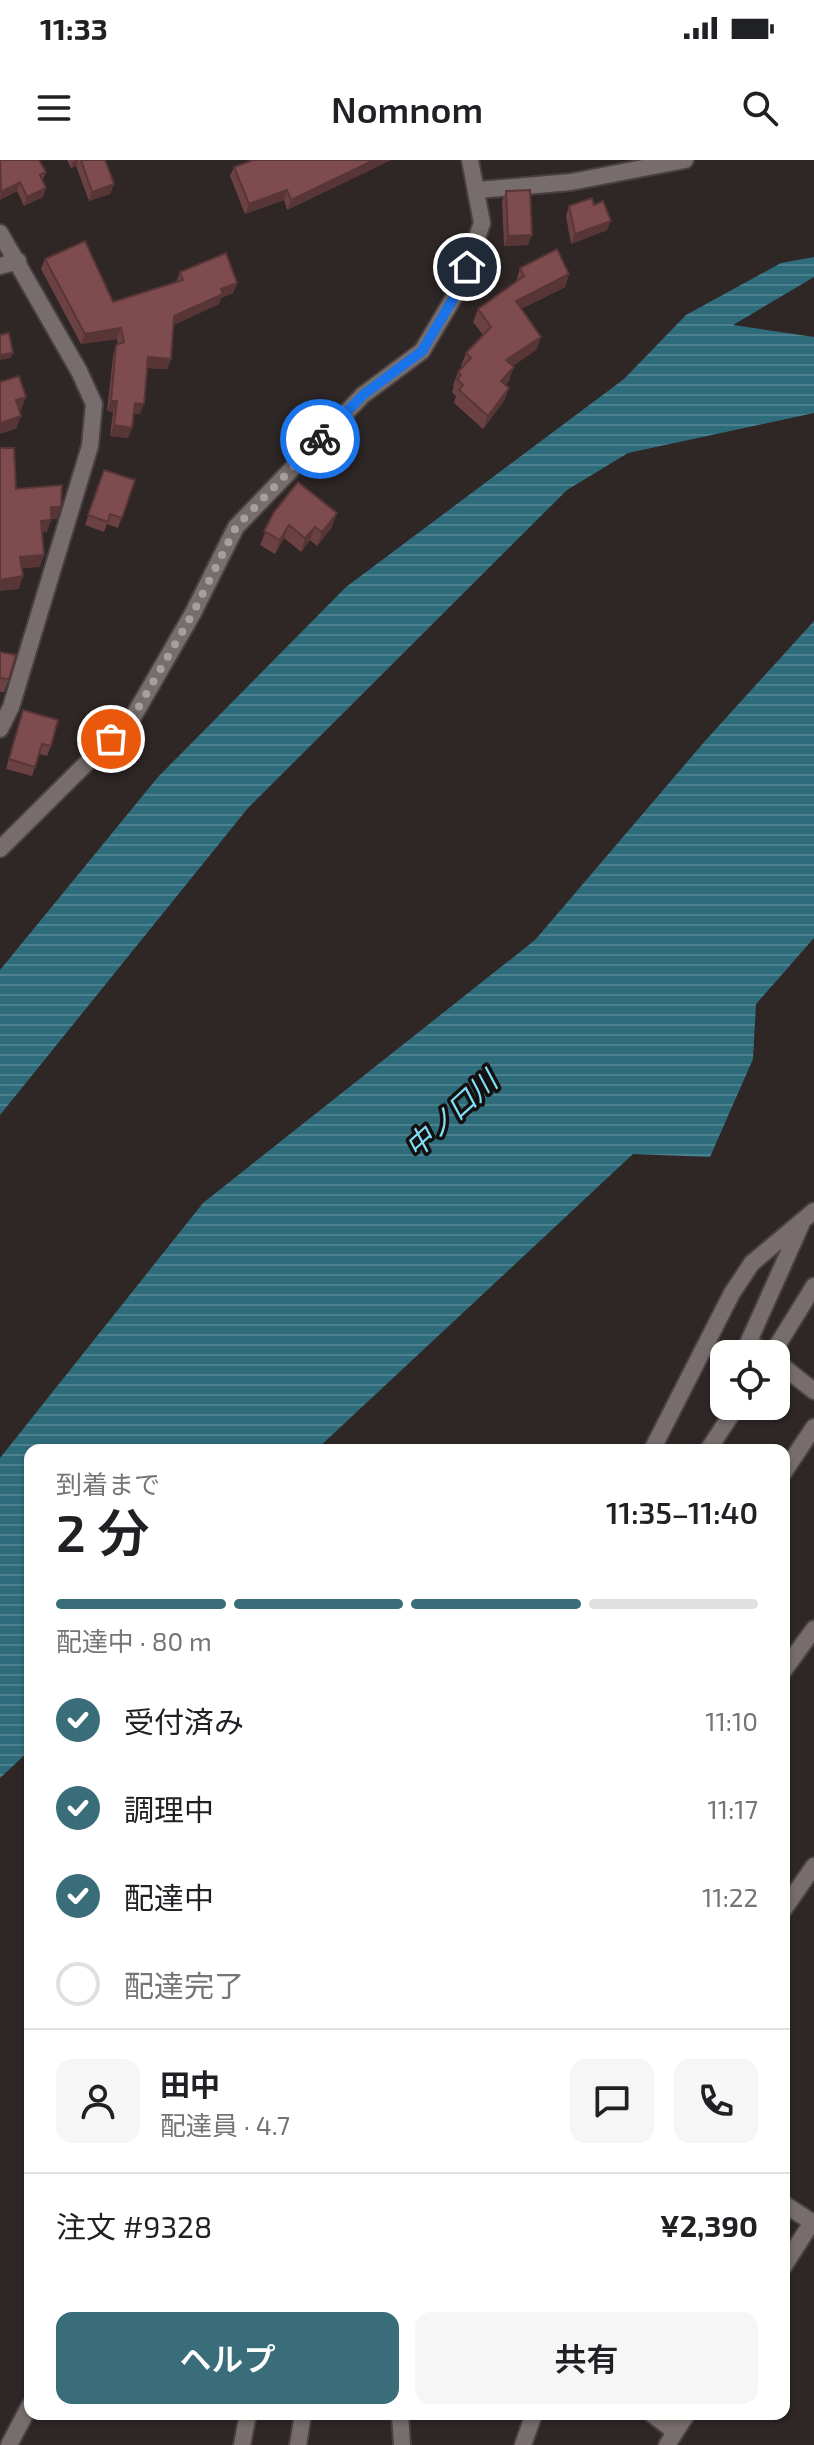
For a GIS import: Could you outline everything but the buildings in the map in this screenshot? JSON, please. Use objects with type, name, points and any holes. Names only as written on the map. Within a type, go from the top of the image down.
[{"type":"street","points":[[0,849],[133,717],[193,613],[236,527],[363,395],[422,351],[459,289],[482,223],[470,160]]},
{"type":"street","points":[[478,190],[571,182],[685,160]]},
{"type":"street","points":[[0,233],[94,404],[90,446],[0,729]]},
{"type":"street","points":[[0,266],[18,261]]},
{"type":"street","points":[[749,1340],[809,1216]]},
{"type":"street","points":[[655,1444],[732,1293],[752,1263],[809,1216]]},
{"type":"street","points":[[778,1340],[814,1286]]},
{"type":"street","points":[[790,1372],[814,1391]]},
{"type":"street","points":[[712,1444],[728,1420]]},
{"type":"street","points":[[790,1463],[814,1427]]},
{"type":"street","points":[[790,1662],[814,1629]]},
{"type":"street","points":[[790,1900],[814,1866]]},
{"type":"street","points":[[790,2208],[812,2222],[790,2257]]},
{"type":"street","points":[[9,2445],[24,2416]]},
{"type":"street","points":[[242,2445],[247,2420]]},
{"type":"street","points":[[298,2445],[302,2420]]},
{"type":"street","points":[[400,2420],[402,2445]]},
{"type":"street","points":[[523,2445],[532,2420]]},
{"type":"street","points":[[657,2420],[671,2438],[683,2420]]},
{"type":"water","points":[[814,257],[814,277],[733,325],[814,337],[814,413],[628,453],[567,490],[248,808],[0,1115],[0,970],[158,777],[346,587],[624,379],[686,315],[781,263]]},
{"type":"water","name":"中ノ口川","points":[[814,621],[814,938],[756,1004],[753,1059],[710,1157],[633,1154],[322,1444],[24,1444],[24,1756],[0,1778],[0,1458],[203,1203],[535,940],[705,741]]},
{"type":"way so far","points":[[111,739],[133,717],[193,613],[236,527],[320,439]]},
{"type":"route","points":[[320,439],[363,395],[422,351],[459,289],[467,267]]}]
